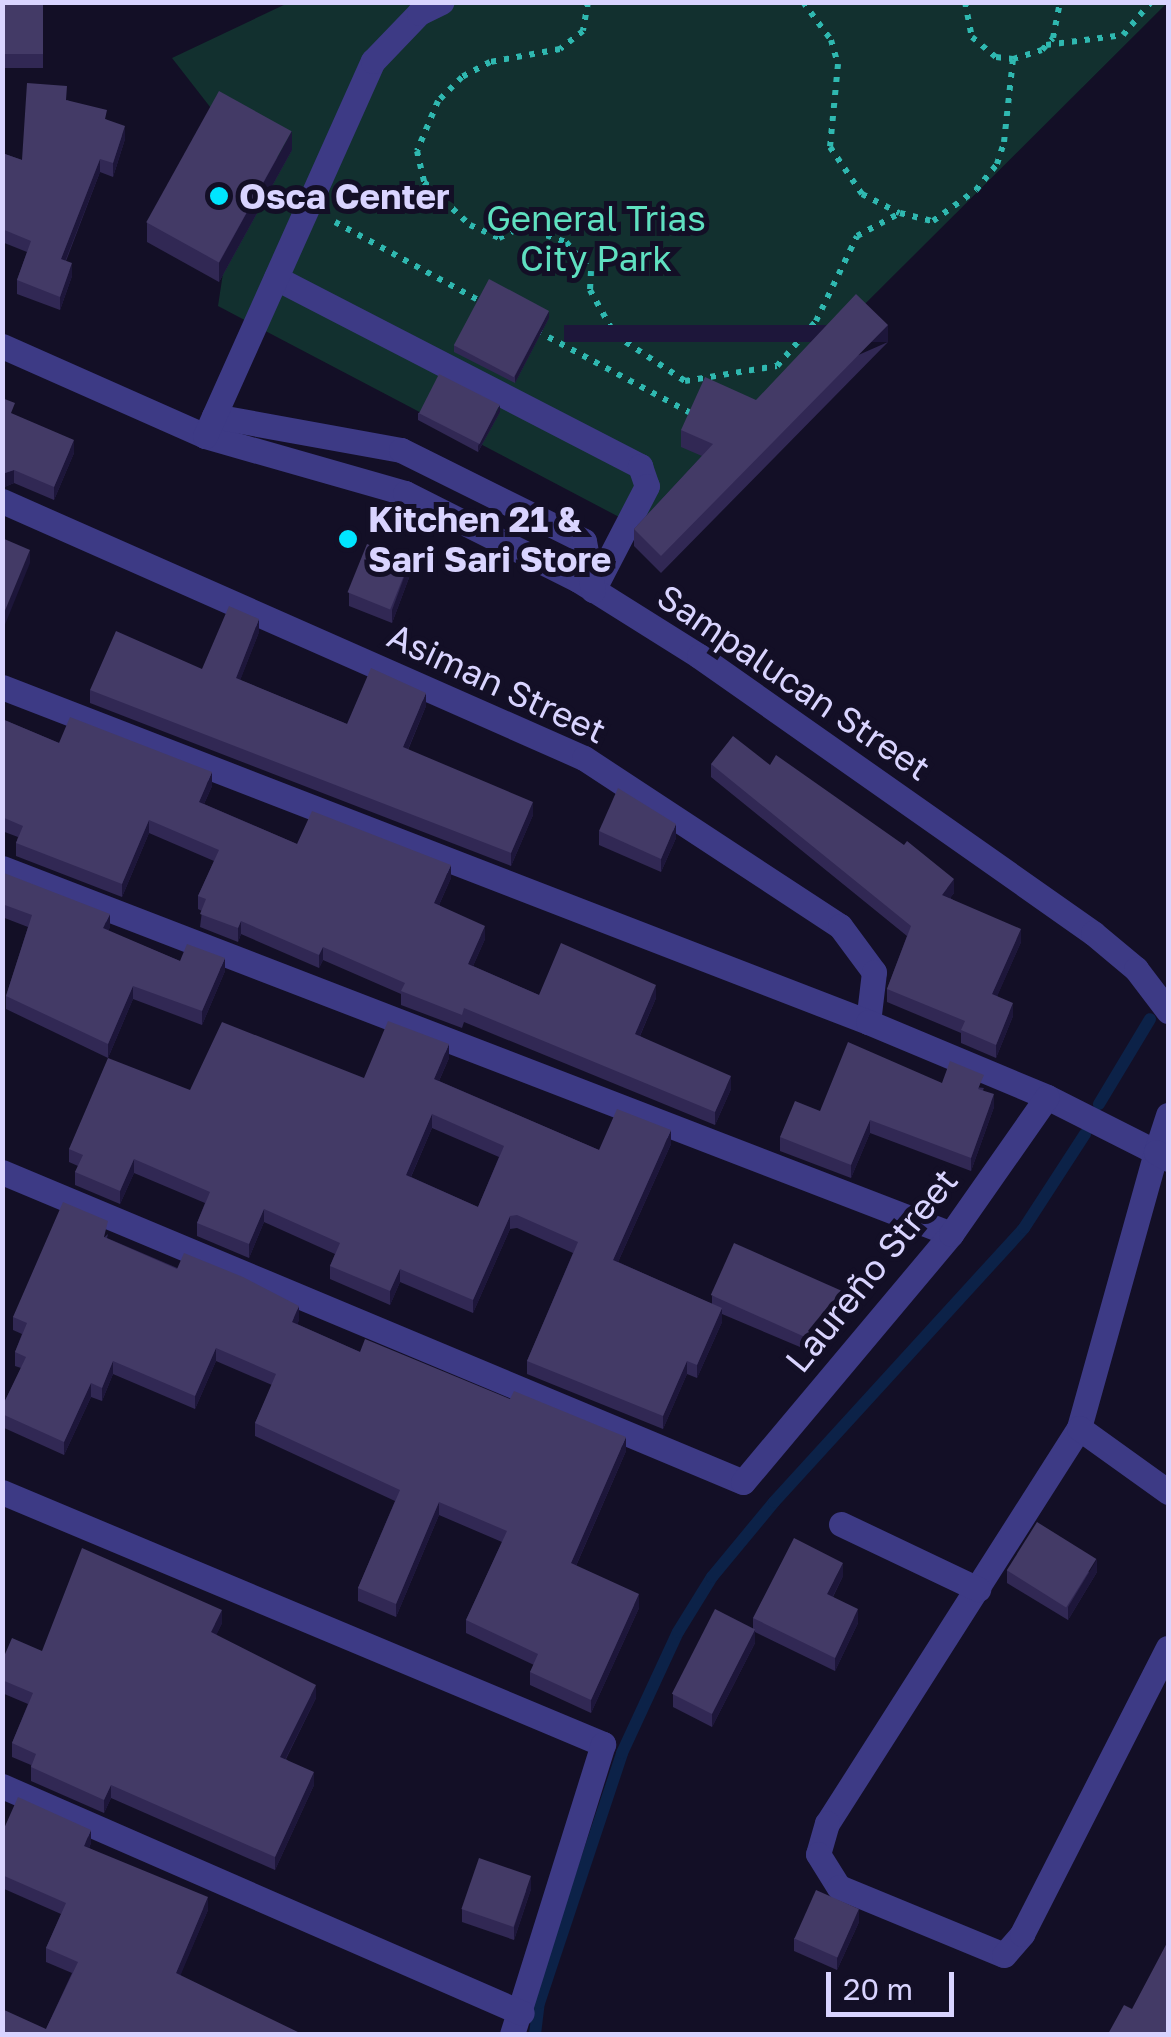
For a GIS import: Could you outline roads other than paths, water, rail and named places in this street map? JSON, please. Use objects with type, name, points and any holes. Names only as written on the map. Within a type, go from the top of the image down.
[{"type":"street","points":[[442,2],[419,13],[373,61],[210,426],[401,450],[584,541],[592,590]]},
{"type":"street","points":[[276,278],[640,466],[647,486],[592,590]]},
{"type":"street","name":"Sampalucan Street","points":[[2,346],[210,426],[404,493],[592,590],[699,656],[1093,933],[1136,969],[1168,1012]]},
{"type":"street","name":"Asiman Street","points":[[2,501],[584,758],[840,926],[874,972],[868,1022]]},
{"type":"street","points":[[2,687],[868,1022],[1047,1097],[1162,1156]]},
{"type":"street","points":[[2,868],[952,1234]]},
{"type":"street","name":"Laureño Street","points":[[2,1172],[743,1482],[952,1234],[1047,1097]]},
{"type":"street","points":[[1168,1115],[1162,1156],[1079,1428],[827,1824],[818,1854],[839,1887],[1004,1955],[1022,1934],[1168,1648]]},
{"type":"street","points":[[1079,1428],[1168,1492]]},
{"type":"street","points":[[2,1492],[603,1744],[517,2024],[2,1786]]},
{"type":"street","points":[[840,1524],[978,1588]]},
{"type":"waterway","points":[[1099,1104],[1150,1019]]},
{"type":"waterway","points":[[535,2034],[539,2003],[622,1753],[678,1632],[712,1577],[774,1502],[1024,1228],[1085,1134]]},
{"type":"place","name":"Osca Center","points":[[219,196]]},
{"type":"place","name":"Kitchen 21 & Sari Sari Store","points":[[348,539]]},
{"type":"park label","name":"General Trias City Park","points":[[596,238]]}]
